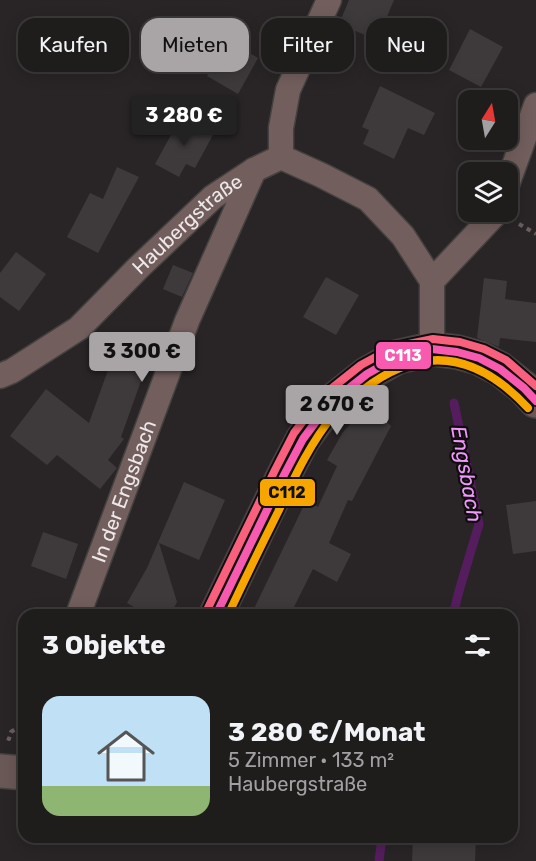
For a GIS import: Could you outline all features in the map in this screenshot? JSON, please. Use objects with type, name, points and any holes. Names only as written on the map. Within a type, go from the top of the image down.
[{"type":"main road","points":[[219,609],[303,439],[330,404],[367,374],[397,357],[432,350],[457,352],[479,358],[500,369],[536,401]]},
{"type":"main road","points":[[0,771],[18,772]]},
{"type":"street","points":[[329,0],[288,90],[281,128],[281,157],[321,174],[368,199],[402,236],[432,281],[432,350]]},
{"type":"street","points":[[515,162],[536,105]]},
{"type":"street","name":"Haubergstraße","points":[[0,376],[12,371],[79,328],[213,197],[254,170],[281,157]]},
{"type":"street","name":"In der Engsbach","points":[[80,609],[187,321],[254,170]]},
{"type":"street","points":[[432,281],[488,222]]},
{"type":"path","points":[[3,738],[9,739],[11,732],[18,727]]},
{"type":"building","points":[[349,0],[394,0],[386,18],[366,18],[366,35],[354,30],[354,18],[342,18]]},
{"type":"building","points":[[470,29],[503,47],[481,87],[449,70]]},
{"type":"building","points":[[249,53],[258,58],[238,94],[207,76],[209,72],[249,72]]},
{"type":"building","points":[[380,86],[435,113],[424,135],[408,128],[394,159],[363,144],[369,130],[362,127]]},
{"type":"building","points":[[182,115],[214,133],[195,168],[186,164],[179,177],[155,164]]},
{"type":"building","points":[[117,167],[139,177],[98,253],[67,237],[90,193],[103,199]]},
{"type":"building","points":[[16,252],[46,274],[19,311],[0,297],[0,273]]},
{"type":"building","points":[[173,265],[193,273],[182,297],[163,289]]},
{"type":"building","points":[[326,277],[359,295],[336,335],[303,317]]},
{"type":"building","points":[[484,278],[507,281],[505,299],[536,303],[536,342],[500,338],[499,347],[477,338]]},
{"type":"building","points":[[113,356],[146,367],[121,437],[124,439],[108,460],[117,468],[100,489],[57,455],[47,465],[10,436],[46,389],[89,423]]},
{"type":"building","points":[[369,404],[391,426],[352,501],[348,500],[329,543],[351,554],[337,582],[313,569],[293,609],[254,609],[306,501],[318,507],[337,466],[327,460],[343,432]]},
{"type":"building","points":[[184,482],[225,500],[199,560],[159,543],[177,602],[173,609],[138,609],[127,603],[147,568]]},
{"type":"building","points":[[536,501],[536,551],[513,554],[506,505]]},
{"type":"building","points":[[43,532],[78,544],[66,579],[31,566]]},
{"type":"building","points":[[413,843],[476,843],[475,861],[412,861]]},
{"type":"waterway","name":"Engsbach","points":[[454,403],[479,524],[454,609]]},
{"type":"waterway","name":"Engsbach","points":[[379,861],[381,843]]},
{"type":"transit line","points":[[207,609],[294,433],[322,396],[361,365],[394,347],[433,339],[460,342],[484,349],[506,360],[536,386]]},
{"type":"transit line","name":"C113","points":[[219,609],[303,439],[329,404],[367,374],[397,357],[432,349],[457,352],[479,358],[500,369],[536,401]]},
{"type":"transit line","name":"C112","points":[[231,609],[290,486],[326,424],[341,407],[385,375],[407,365],[428,361],[449,361],[470,366],[490,376],[528,408]]}]
